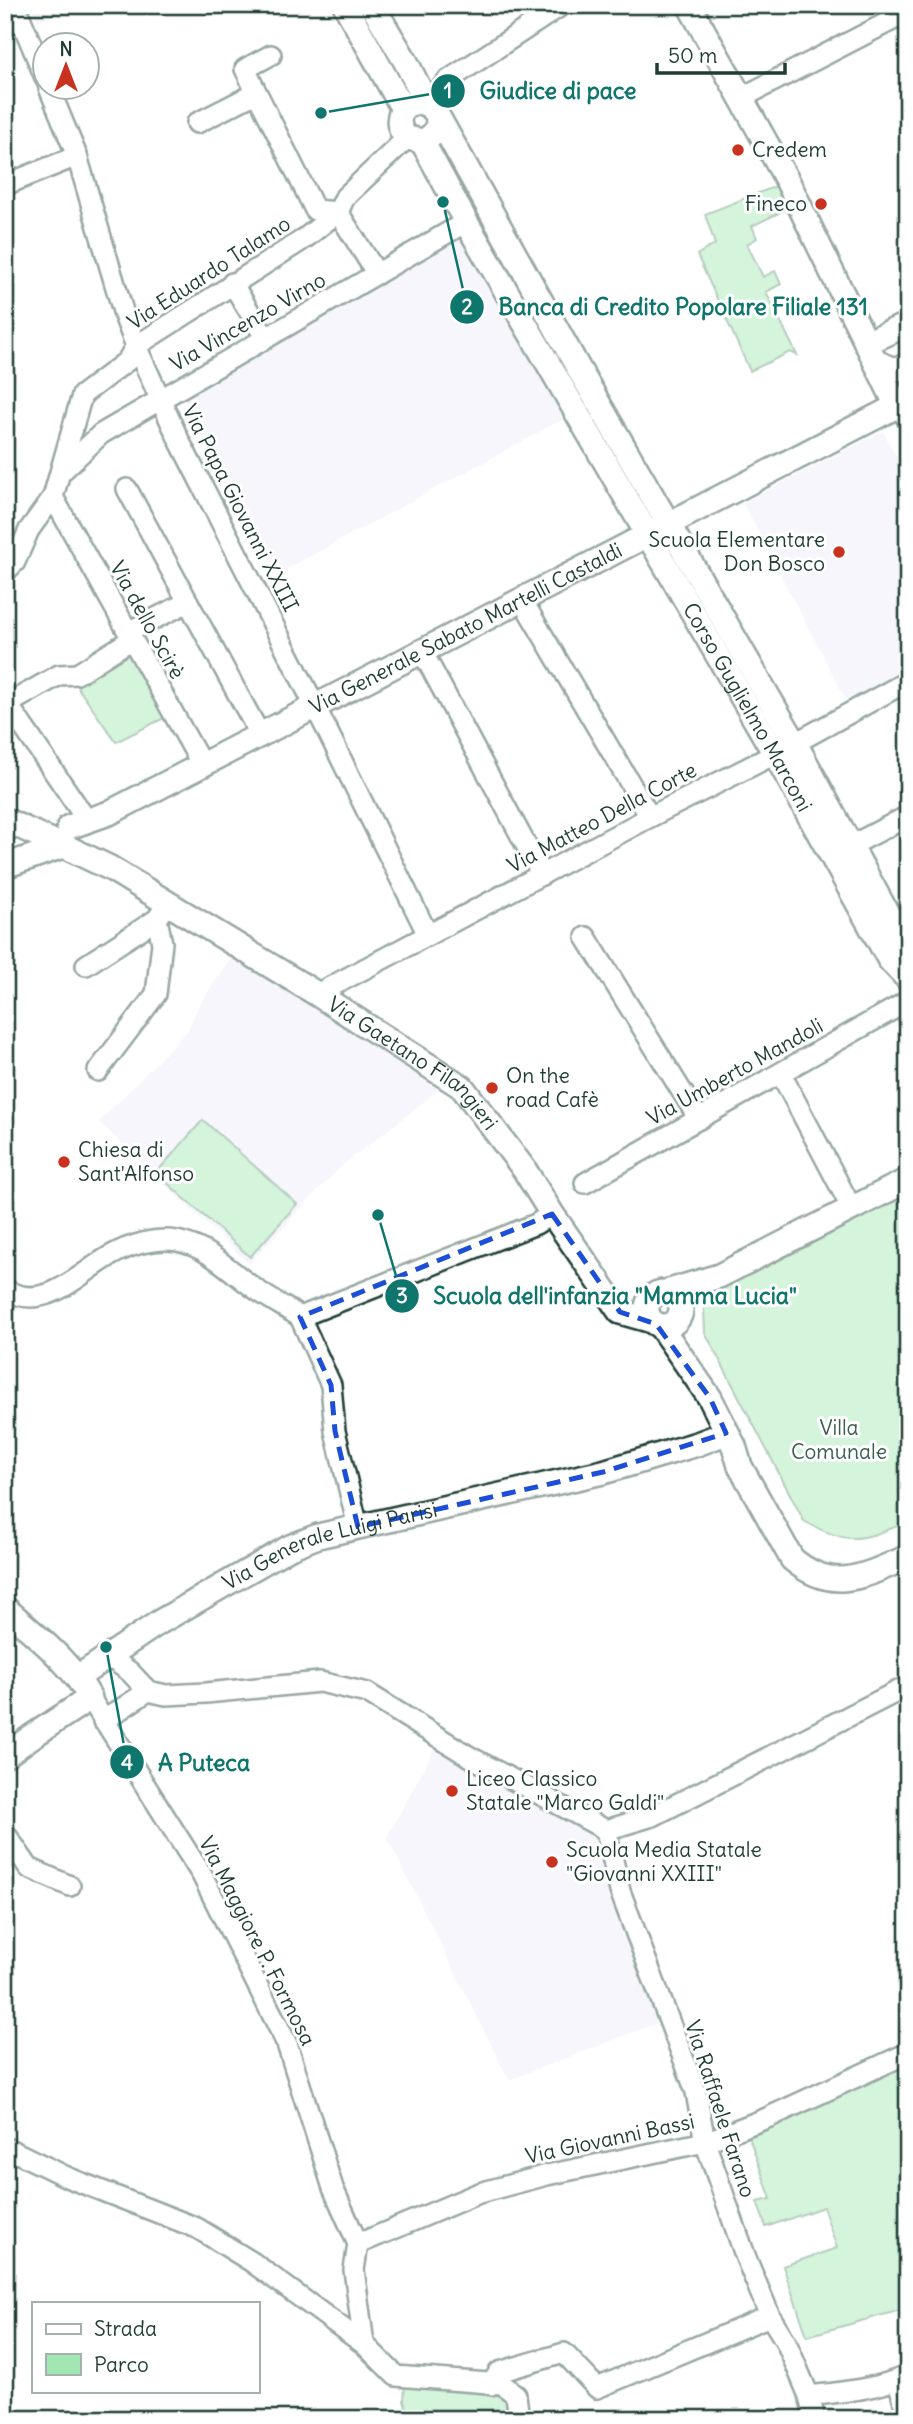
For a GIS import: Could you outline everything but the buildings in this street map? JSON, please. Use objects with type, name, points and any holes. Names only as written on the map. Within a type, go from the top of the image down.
[{"type":"street","points":[[15,5],[32,46]]},
{"type":"street","points":[[345,5],[403,109]]},
{"type":"street","points":[[427,103],[447,81],[562,5]]},
{"type":"street","points":[[690,5],[788,182],[902,416]]},
{"type":"street","points":[[741,98],[908,12]]},
{"type":"street","points":[[362,36],[377,14]]},
{"type":"street","name":"Corso Guglielmo Marconi","points":[[377,14],[543,301],[595,397],[658,529],[841,851],[908,952]]},
{"type":"street","points":[[271,55],[244,69],[315,210],[338,212],[377,274]]},
{"type":"street","points":[[197,123],[256,93]]},
{"type":"street","name":"Via Papa Giovanni XXIII","points":[[55,102],[77,156],[124,315],[160,400],[428,935]]},
{"type":"street","points":[[414,102],[427,103],[433,135],[415,139],[400,128],[400,115],[403,109],[414,102]]},
{"type":"street","name":"Corso Guglielmo Marconi","points":[[415,139],[574,408],[658,529]]},
{"type":"street","name":"Via Eduardo Talamo","points":[[5,572],[15,562],[29,530],[53,497],[82,395],[127,361],[136,346],[304,239],[338,212],[345,197],[415,139]]},
{"type":"street","points":[[5,185],[77,156]]},
{"type":"street","name":"Via Vincenzo Virno","points":[[61,472],[101,435],[466,222]]},
{"type":"street","points":[[232,284],[265,337]]},
{"type":"street","points":[[520,314],[543,301]]},
{"type":"street","points":[[870,352],[908,324]]},
{"type":"street","points":[[870,352],[889,369],[908,365]]},
{"type":"street","points":[[902,416],[908,382]]},
{"type":"street","points":[[574,408],[595,397]]},
{"type":"street","name":"Via Generale Sabato Martelli Castaldi","points":[[11,863],[74,834],[109,813],[658,529],[902,416]]},
{"type":"street","points":[[127,489],[260,735]]},
{"type":"street","name":"Via dello Scirè","points":[[53,497],[202,765]]},
{"type":"street","points":[[522,600],[650,817]]},
{"type":"street","points":[[74,834],[9,713],[59,675],[77,674],[130,636],[188,602]]},
{"type":"street","points":[[422,651],[542,875]]},
{"type":"street","name":"Via Matteo Della Corte","points":[[317,994],[650,817],[785,749],[908,681]]},
{"type":"street","points":[[841,851],[908,816]]},
{"type":"street","name":"Via Gaetano Filangieri","points":[[5,820],[39,836],[74,834],[90,844],[110,867],[162,912],[317,994],[461,1087],[524,1168],[552,1214],[620,1312],[668,1318]]},
{"type":"street","points":[[11,863],[39,836]]},
{"type":"street","name":"Corso Guglielmo Marconi","points":[[841,851],[889,959],[908,979]]},
{"type":"street","points":[[86,965],[162,912]]},
{"type":"street","points":[[98,1071],[156,994],[162,943],[162,912]]},
{"type":"street","points":[[586,937],[699,1119]]},
{"type":"street","name":"Via Umberto Mandoli","points":[[585,1183],[908,1001]]},
{"type":"street","points":[[781,1074],[852,1209]]},
{"type":"street","points":[[668,1318],[647,1312],[648,1301],[656,1294],[719,1276],[908,1180]]},
{"type":"street","points":[[300,1317],[536,1224],[552,1214]]},
{"type":"street","points":[[5,1289],[22,1296],[47,1295],[66,1286],[111,1255],[158,1240],[177,1241],[201,1249],[256,1290],[300,1317],[331,1385],[335,1431],[358,1527]]},
{"type":"street","points":[[668,1318],[719,1276]]},
{"type":"street","points":[[666,1292],[675,1296],[668,1318],[685,1362],[709,1398],[730,1439],[740,1466],[792,1559],[803,1569],[827,1579],[845,1580],[866,1575],[908,1557]]},
{"type":"street","points":[[730,1439],[750,1462],[801,1550],[815,1563],[843,1569],[908,1547]]},
{"type":"street","name":"Via Generale Luigi Parisi","points":[[78,1677],[158,1623],[290,1547],[318,1536],[603,1472],[697,1444],[730,1439]]},
{"type":"street","points":[[5,1608],[62,1659],[78,1677],[90,1698],[5,1756]]},
{"type":"street","points":[[108,1656],[130,1672],[148,1691],[166,1695],[320,1682],[367,1693],[467,1755],[606,1830],[653,1816],[908,1686]]},
{"type":"street","points":[[103,1721],[148,1691]]},
{"type":"street","name":"Via Maggiore P. Formosa","points":[[90,1698],[202,1875],[287,2044],[333,2188],[358,2244],[354,2270],[364,2344]]},
{"type":"street","name":"Via Raffaele Farano","points":[[606,1830],[620,1891],[696,2092],[705,2142],[746,2258],[770,2316],[786,2342],[809,2396],[815,2419]]},
{"type":"street","points":[[5,1833],[29,1868],[70,1886]]},
{"type":"street","name":"Via Giovanni Bassi","points":[[358,2244],[479,2193],[547,2175],[705,2142],[767,2118],[908,2053]]},
{"type":"street","points":[[5,2147],[69,2178],[197,2228],[252,2262],[364,2344],[396,2376],[502,2384],[516,2395],[519,2419]]},
{"type":"street","points":[[491,2385],[499,2372],[564,2353],[597,2388],[770,2316]]},
{"type":"street","points":[[809,2396],[849,2391],[903,2377],[908,2418]]},
{"type":"highlighted area","points":[[552,1214],[620,1312],[656,1324],[710,1398],[726,1433],[603,1472],[358,1527],[335,1431],[331,1385],[300,1317]]},
{"type":"shaded area","points":[[31,5],[74,5],[38,21]]},
{"type":"shaded area","points":[[466,222],[576,412],[277,574],[178,389]]},
{"type":"shaded area","name":"Scuola Elementare Don Bosco","points":[[883,431],[908,479],[908,675],[849,705],[743,503]]},
{"type":"shaded area","points":[[233,956],[425,1075],[440,1089],[339,1168],[249,1264],[99,1122],[188,1030],[199,1005]]},
{"type":"shaded area","points":[[436,1746],[596,1830],[660,2022],[509,2080],[387,1837]]},
{"type":"green space","points":[[779,185],[787,209],[752,226],[757,238],[747,244],[763,277],[775,271],[781,284],[766,292],[797,355],[790,352],[750,371],[697,255],[715,244],[705,214]]},
{"type":"green space","points":[[129,649],[168,716],[116,742],[78,688],[80,677]]},
{"type":"green space","points":[[203,1120],[297,1204],[250,1257],[156,1173]]},
{"type":"green space","name":"Villa Comunale","points":[[908,1189],[908,1522],[856,1538],[833,1535],[804,1521],[705,1332],[704,1309],[713,1288]]},
{"type":"green space","points":[[908,2053],[908,2308],[807,2336],[783,2266],[837,2248],[823,2207],[766,2227],[757,2202],[771,2199],[745,2126]]},
{"type":"green space","points":[[405,2382],[502,2384],[518,2419],[410,2419],[404,2401]]},
{"type":"place","name":"Giudice di pace","points":[[321,113]]},
{"type":"place","name":"Credem","points":[[738,150]]},
{"type":"place","name":"Banca di Credito Popolare Filiale 131","points":[[443,202]]},
{"type":"place","name":"Fineco","points":[[821,204]]},
{"type":"place","name":"Scuola Elementare Don Bosco","points":[[839,552]]},
{"type":"place","name":"On the road Cafè","points":[[492,1088]]},
{"type":"place","name":"Chiesa di Sant'Alfonso","points":[[64,1162]]},
{"type":"place","name":"Scuola dell'infanzia \"Mamma Lucia\"","points":[[378,1215]]},
{"type":"place","name":"A Puteca","points":[[106,1647]]},
{"type":"place","name":"Liceo Classico Statale \"Marco Galdi\"","points":[[452,1791]]},
{"type":"place","name":"Scuola Media Statale \"Giovanni XXIII\"","points":[[552,1862]]}]
